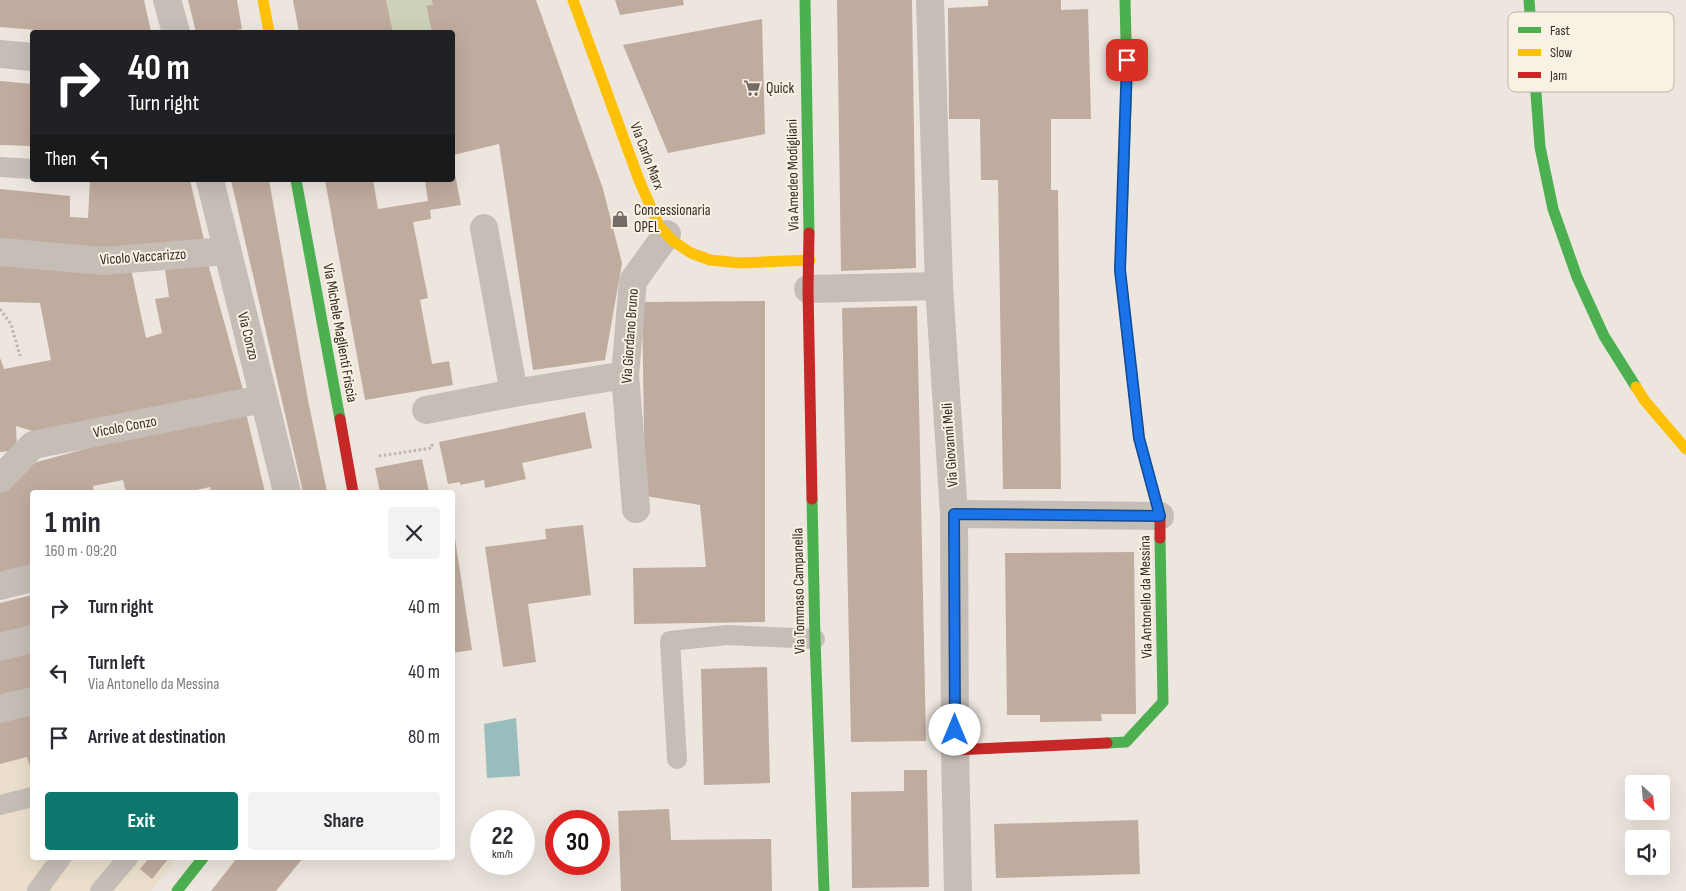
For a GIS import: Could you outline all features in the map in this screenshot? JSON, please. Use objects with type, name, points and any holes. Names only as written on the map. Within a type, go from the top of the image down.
[{"type":"street","points":[[167,0],[175,30]]},
{"type":"street","points":[[262,0],[269,30]]},
{"type":"street","name":"Via Carlo Marx","points":[[573,0],[659,226],[673,241],[691,253],[710,260],[740,263],[810,260]]},
{"type":"street","name":"Via Amedeo Modigliani","points":[[805,0],[810,260],[808,290]]},
{"type":"street","name":"Via Giovanni Meli","points":[[930,0],[940,286],[954,514],[955,750],[958,891]]},
{"type":"street","name":"Via Antonello da Messina","points":[[955,750],[1126,742],[1163,702],[1160,516],[1139,438],[1120,270],[1127,79],[1125,0]]},
{"type":"street","points":[[0,54],[30,57]]},
{"type":"street","points":[[1536,92],[1540,147],[1554,209],[1577,277],[1604,336],[1645,401],[1686,449]]},
{"type":"street","name":"Via Conzo","points":[[210,182],[287,490]]},
{"type":"street","name":"Via Michele Maglienti Friscia","points":[[296,182],[353,490]]},
{"type":"street","points":[[484,228],[514,393]]},
{"type":"street","name":"Via Giordano Bruno","points":[[636,509],[625,375],[633,281],[667,234]]},
{"type":"street","name":"Vicolo Vaccarizzo","points":[[0,252],[103,261],[226,251]]},
{"type":"street","points":[[808,290],[940,286]]},
{"type":"street","name":"Via Tommaso Campanella","points":[[808,290],[815,639],[824,891]]},
{"type":"street","points":[[426,410],[625,375]]},
{"type":"street","name":"Vicolo Conzo","points":[[0,479],[33,445],[264,399]]},
{"type":"street","points":[[954,514],[1160,516]]},
{"type":"street","points":[[0,586],[30,578]]},
{"type":"street","points":[[0,647],[30,640]]},
{"type":"street","points":[[0,709],[30,702]]},
{"type":"street","points":[[177,891],[201,860]]},
{"type":"lane","points":[[0,167],[30,169]]},
{"type":"lane","points":[[677,759],[670,641],[727,635],[815,639]]},
{"type":"lane","points":[[0,821],[15,801]]},
{"type":"lane","points":[[37,891],[60,860]]},
{"type":"lane","points":[[100,891],[126,860]]},
{"type":"path","points":[[0,309],[11,324],[20,356]]},
{"type":"path","points":[[375,457],[432,448],[426,410]]},
{"type":"green space","points":[[386,0],[434,0],[433,5],[426,7],[432,30],[393,30]]},
{"type":"shaded area","points":[[30,756],[30,860],[175,860],[151,891],[0,891],[0,764]]},
{"type":"water","points":[[516,718],[520,776],[487,778],[484,724]]},
{"type":"building","points":[[0,0],[144,0],[151,30],[35,30],[0,27]]},
{"type":"building","points":[[188,0],[237,0],[242,29],[196,30]]},
{"type":"building","points":[[293,0],[386,0],[393,30],[299,30]]},
{"type":"building","points":[[432,0],[536,0],[603,189],[622,263],[605,360],[533,370],[499,144],[455,155],[455,30],[432,30],[426,6],[433,5]]},
{"type":"building","points":[[615,0],[683,0],[684,5],[620,15]]},
{"type":"building","points":[[837,0],[912,0],[916,268],[841,271]]},
{"type":"building","points":[[988,0],[1061,0],[1061,10],[1088,9],[1091,119],[1051,119],[1051,190],[1058,190],[1061,489],[1003,489],[998,180],[981,180],[980,119],[949,119],[948,8],[988,6]]},
{"type":"building","points":[[762,19],[765,134],[668,153],[623,45]]},
{"type":"building","points":[[0,81],[30,84],[30,146],[0,145]]},
{"type":"building","points":[[455,174],[461,205],[430,210],[431,219],[413,222],[428,298],[420,300],[432,364],[449,361],[453,385],[365,400],[325,182],[373,182],[378,209],[428,201],[425,182],[455,182]]},
{"type":"building","points":[[90,182],[190,182],[205,244],[113,250],[0,238],[0,189],[70,196],[70,217],[88,218]]},
{"type":"building","points":[[231,182],[269,182],[308,400],[327,490],[303,490]]},
{"type":"building","points":[[0,263],[131,269],[146,338],[162,333],[155,299],[169,297],[165,270],[208,264],[243,390],[42,434],[16,426],[17,450],[0,452],[0,358],[4,369],[51,360],[40,303],[0,302]]},
{"type":"building","points":[[765,301],[765,622],[634,624],[633,568],[706,567],[700,505],[645,496],[642,302]]},
{"type":"building","points":[[917,306],[926,741],[851,742],[842,308]]},
{"type":"building","points":[[245,409],[265,490],[211,490],[210,487],[196,490],[126,490],[123,480],[93,486],[94,490],[30,490],[30,568],[0,575],[0,493],[22,466]]},
{"type":"building","points":[[585,412],[592,448],[522,463],[526,479],[485,488],[484,480],[460,485],[460,482],[448,484],[439,442]]},
{"type":"building","points":[[422,459],[429,490],[380,490],[375,468]]},
{"type":"building","points":[[583,525],[591,595],[528,604],[536,662],[503,667],[485,547],[546,539],[545,529]]},
{"type":"building","points":[[455,539],[472,650],[455,653]]},
{"type":"building","points":[[1134,552],[1136,714],[1101,714],[1102,721],[1040,722],[1040,715],[1007,715],[1005,553]]},
{"type":"building","points":[[30,596],[30,630],[0,637],[0,603]]},
{"type":"building","points":[[30,652],[30,690],[0,698],[0,659]]},
{"type":"building","points":[[767,667],[770,783],[704,785],[701,669]]},
{"type":"building","points":[[30,714],[30,767],[27,757],[0,764],[0,722]]},
{"type":"building","points":[[904,770],[927,770],[929,887],[852,888],[851,792],[904,791]]},
{"type":"building","points":[[669,809],[671,840],[771,839],[772,891],[621,891],[618,811]]},
{"type":"building","points":[[1138,820],[1140,874],[996,878],[994,824]]},
{"type":"building","points":[[147,860],[167,860],[152,879],[140,869]]},
{"type":"building","points":[[235,860],[301,860],[276,891],[211,891]]},
{"type":"traffic: fast","points":[[805,0],[809,233]]},
{"type":"traffic: fast","points":[[1125,0],[1127,79],[1120,270],[1128,342]]},
{"type":"traffic: fast","points":[[1529,0],[1530,12]]},
{"type":"traffic: fast","points":[[1536,92],[1540,147],[1553,209],[1577,277],[1604,336],[1636,387]]},
{"type":"traffic: fast","points":[[296,182],[340,419]]},
{"type":"traffic: fast","points":[[812,499],[824,891]]},
{"type":"traffic: fast","points":[[1107,743],[1126,742],[1163,702],[1160,538]]},
{"type":"traffic: fast","points":[[177,891],[201,860]]},
{"type":"traffic: slow","points":[[263,0],[269,30]]},
{"type":"traffic: slow","points":[[573,0],[639,180],[659,226],[673,241],[691,253],[710,260],[740,263],[810,260]]},
{"type":"traffic: slow","points":[[1636,387],[1645,401],[1686,449]]},
{"type":"traffic: jam","points":[[809,233],[808,289],[812,499]]},
{"type":"traffic: jam","points":[[1128,342],[1139,438],[1160,516],[1160,538]]},
{"type":"traffic: jam","points":[[340,419],[353,490]]},
{"type":"traffic: jam","points":[[955,750],[1107,743]]},
{"type":"place","name":"Quick","points":[[752,88]]},
{"type":"place","name":"Concessionaria OPEL","points":[[620,219]]},
{"type":"route","points":[[955,730],[954,514],[1160,516],[1139,438],[1120,270],[1127,60]]}]
